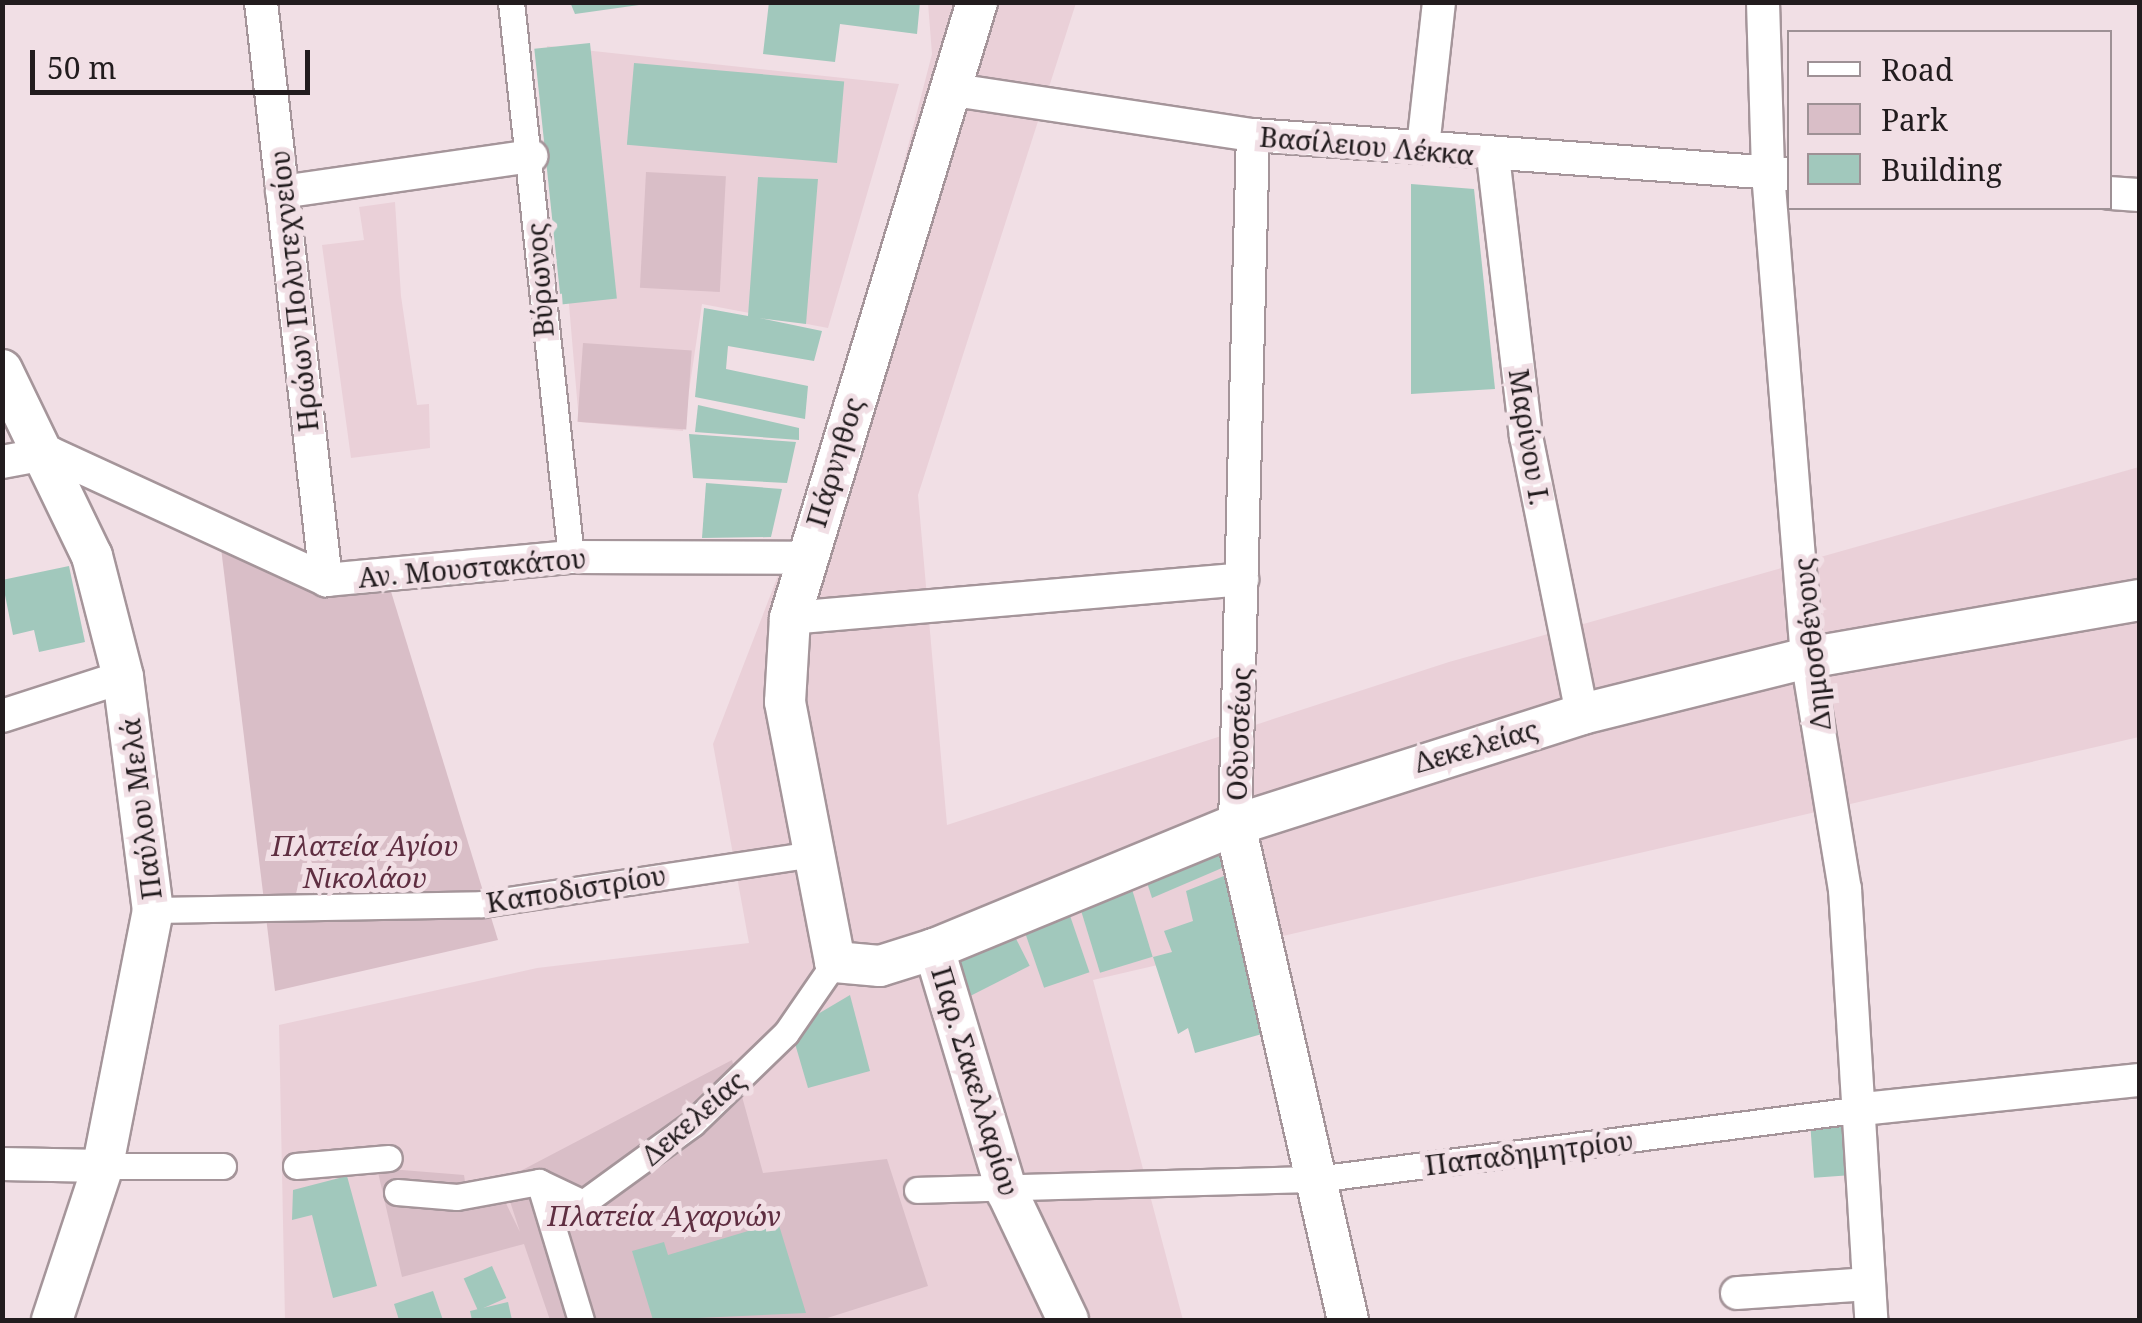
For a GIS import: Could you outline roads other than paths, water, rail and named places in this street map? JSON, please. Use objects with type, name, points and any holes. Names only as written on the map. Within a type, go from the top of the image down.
[{"type":"street","name":"Ηρώων Πολυτεχνείου","points":[[261,2],[326,580]]},
{"type":"street","name":"Βύρωνος","points":[[511,2],[531,156],[571,557]]},
{"type":"street","name":"Πάρνηθος","points":[[832,947],[818,854],[785,702],[790,618],[804,558],[977,2]]},
{"type":"street","points":[[1423,147],[1439,2]]},
{"type":"street","name":"Δημοσθένους","points":[[1764,2],[1807,658],[1845,889],[1863,1109],[1871,1320]]},
{"type":"street","name":"Βασίλειου Λέκκα","points":[[948,89],[1253,135],[1493,156],[1778,174]]},
{"type":"street","name":"Οδυσσέως","points":[[1253,135],[1235,825],[1348,1320]]},
{"type":"street","points":[[282,192],[531,156]]},
{"type":"street","name":"Μαρίνου Ι.","points":[[1493,156],[1526,436],[1582,714]]},
{"type":"street","points":[[2112,193],[2140,195]]},
{"type":"street","name":"Παύλου Μελά","points":[[2,370],[50,454],[92,556],[123,677],[154,910],[103,1166],[52,1320]]},
{"type":"street","points":[[2,462],[50,454]]},
{"type":"street","name":"Αν. Μουστακάτου","points":[[50,454],[326,580],[571,557],[804,558]]},
{"type":"street","points":[[790,618],[1242,579]]},
{"type":"street","name":"Δεκελείας","points":[[540,1182],[583,1203],[642,1163],[786,1033],[832,947],[880,966],[934,949],[1235,825],[1582,714],[1807,658],[2140,600]]},
{"type":"street","points":[[2,716],[123,677]]},
{"type":"street","name":"Καποδιστρίου","points":[[154,910],[482,904],[818,854]]},
{"type":"street","name":"Παρ. Σακελλαρίου","points":[[934,949],[1007,1192],[1068,1320]]},
{"type":"street","name":"Παπαδημητρίου","points":[[917,1190],[1007,1192],[1316,1179],[1863,1109],[2140,1080]]},
{"type":"street","points":[[296,1166],[389,1158]]},
{"type":"street","points":[[2,1164],[223,1166]]},
{"type":"street","points":[[397,1192],[457,1197],[540,1182],[581,1320]]},
{"type":"street","points":[[1737,1292],[1868,1284]]},
{"type":"park label","name":"Πλατεία Αγίου Νικολάου","points":[[365,861]]},
{"type":"park label","name":"Πλατεία Αχαρνών","points":[[664,1215]]}]
